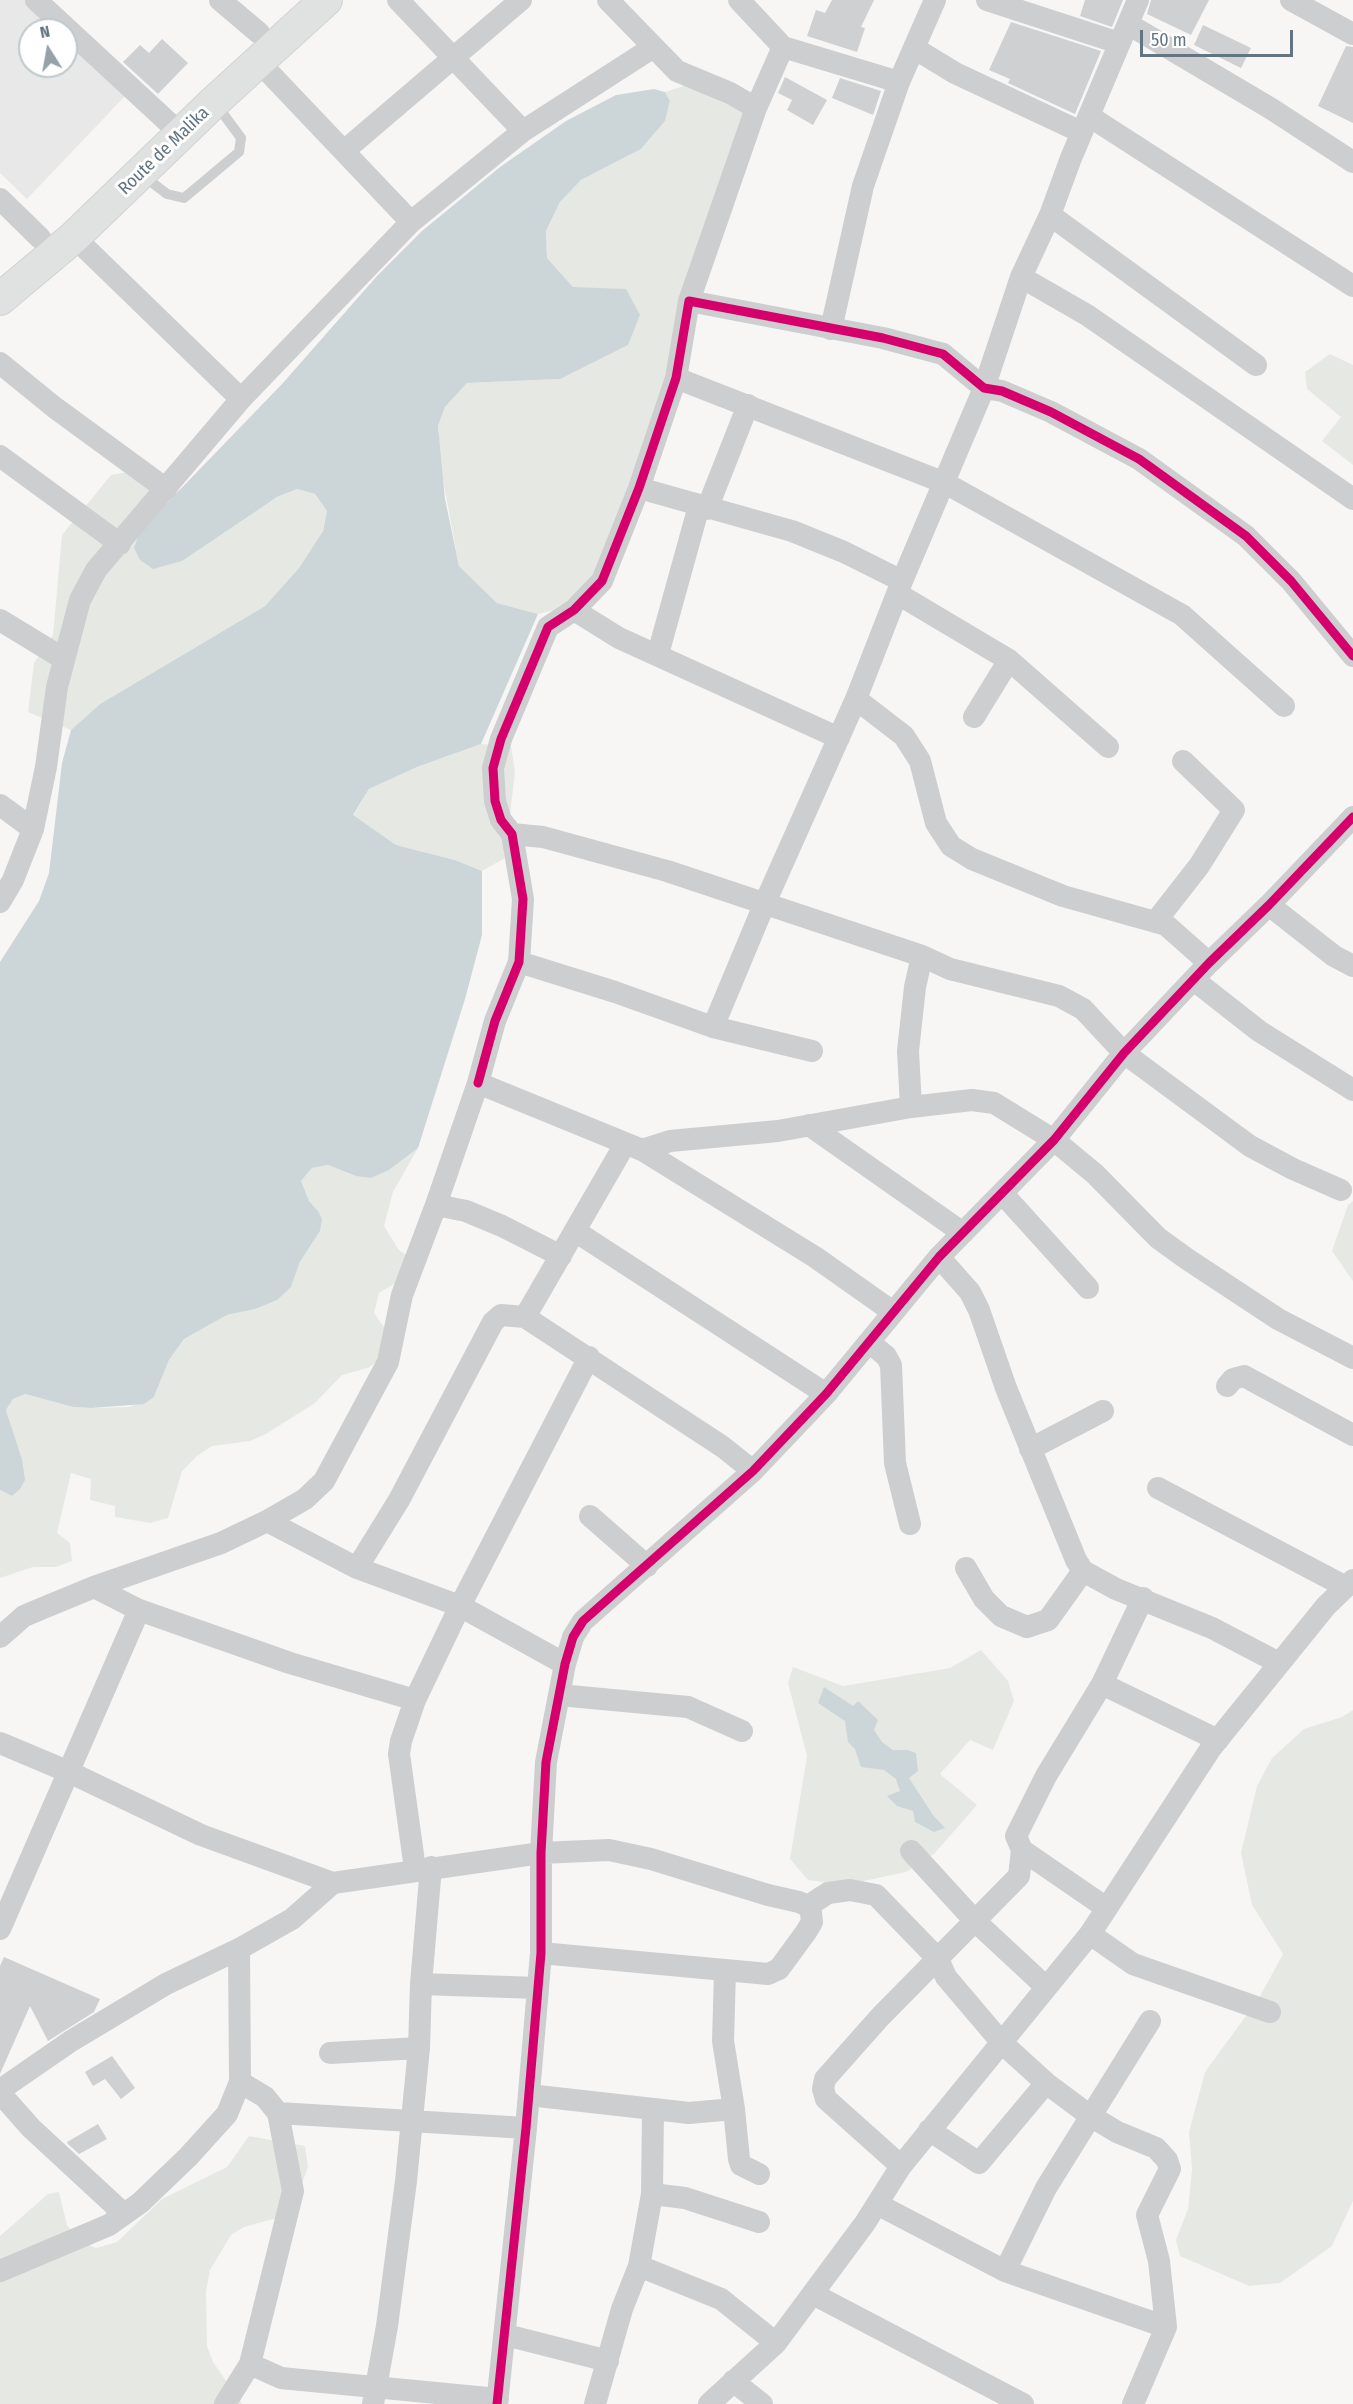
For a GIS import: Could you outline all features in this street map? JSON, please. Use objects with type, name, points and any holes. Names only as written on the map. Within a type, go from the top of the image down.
[{"type":"main road","name":"Route de Malika","points":[[0,299],[74,237],[141,175],[175,128],[214,102],[296,0]]},
{"type":"main road","name":"Route de Malika","points":[[0,273],[175,128],[259,48],[326,0]]},
{"type":"street","points":[[36,0],[175,128]]},
{"type":"street","points":[[220,0],[344,151],[411,222]]},
{"type":"street","points":[[398,0],[523,131]]},
{"type":"street","points":[[344,151],[521,0]]},
{"type":"street","points":[[608,0],[676,71],[730,93],[756,108]]},
{"type":"street","points":[[739,0],[783,47],[899,82]]},
{"type":"street","points":[[831,329],[863,186],[899,82],[935,0]]},
{"type":"street","points":[[987,0],[1123,33],[1270,108],[1353,162]]},
{"type":"street","points":[[713,1027],[764,905],[856,699],[900,587],[984,388],[1021,278],[1050,215],[1085,124],[1138,0]]},
{"type":"street","points":[[1290,0],[1353,34]]},
{"type":"street","points":[[0,1637],[24,1616],[94,1587],[221,1543],[267,1521],[305,1499],[324,1481],[383,1375],[402,1296],[478,1083],[495,1021],[519,962],[523,899],[512,834],[501,820],[495,801],[493,768],[501,739],[548,627],[574,610],[602,581],[639,488],[676,378],[689,301],[756,108],[783,47]]},
{"type":"street","points":[[0,902],[13,880],[33,829],[64,658],[87,585],[241,399],[411,222],[523,131],[652,48]]},
{"type":"street","points":[[914,48],[955,73],[1085,124],[1353,286]]},
{"type":"street","points":[[0,199],[40,238]]},
{"type":"street","points":[[1050,215],[1256,365]]},
{"type":"street","points":[[74,237],[241,399]]},
{"type":"street","points":[[1021,278],[1097,322],[1353,499]]},
{"type":"street","points":[[689,301],[883,338],[943,354],[984,388],[1002,391],[1051,412],[1139,459],[1199,500],[1246,536],[1292,581],[1353,656]]},
{"type":"street","points":[[0,363],[54,407],[166,489]]},
{"type":"street","points":[[676,378],[945,483],[1182,615],[1212,638],[1284,706]]},
{"type":"street","points":[[658,654],[703,507],[748,405]]},
{"type":"street","points":[[0,456],[120,544]]},
{"type":"street","points":[[639,488],[792,531],[900,587],[1009,660],[1108,747]]},
{"type":"street","points":[[574,610],[619,638],[839,738]]},
{"type":"street","points":[[0,620],[64,658]]},
{"type":"street","points":[[974,717],[1009,660]]},
{"type":"street","points":[[856,699],[904,736],[920,761],[936,823],[951,846],[972,859],[1063,896],[1156,921],[1172,929],[1202,971],[1260,1031],[1353,1090]]},
{"type":"street","points":[[1156,921],[1199,866],[1234,810],[1183,761]]},
{"type":"street","points":[[0,805],[33,829]]},
{"type":"street","points":[[250,2364],[281,2378],[374,2395],[498,2402],[541,1953],[541,1853],[546,1762],[565,1664],[573,1637],[583,1621],[753,1471],[826,1394],[939,1257],[1054,1140],[1124,1053],[1202,971],[1351,823]]},
{"type":"street","points":[[512,834],[543,837],[656,868],[922,956],[950,969],[1059,996],[1083,1009],[1124,1053],[1250,1146],[1293,1169],[1341,1190]]},
{"type":"street","points":[[1269,905],[1334,956],[1353,966]]},
{"type":"street","points":[[911,1107],[909,1040],[915,987],[922,956]]},
{"type":"street","points":[[519,962],[615,992],[713,1027],[812,1051]]},
{"type":"street","points":[[478,1083],[633,1147],[814,1257],[893,1312]]},
{"type":"street","points":[[525,1317],[575,1231],[633,1147],[809,1125],[911,1107],[972,1100],[994,1103],[1054,1140],[1095,1174],[1158,1238],[1278,1319],[1353,1358]]},
{"type":"street","points":[[809,1125],[963,1233]]},
{"type":"street","points":[[1002,1193],[1088,1288]]},
{"type":"street","points":[[436,1205],[484,1218],[561,1256]]},
{"type":"street","points":[[575,1231],[826,1394]]},
{"type":"street","points":[[939,1257],[970,1292],[979,1310],[1030,1449],[1076,1560],[1083,1571],[1116,1589],[1143,1598],[1212,1628],[1279,1663]]},
{"type":"street","points":[[357,1568],[399,1500],[493,1322],[501,1315],[525,1317],[723,1447],[753,1471]]},
{"type":"street","points":[[869,1341],[886,1356],[891,1365],[895,1463],[910,1524]]},
{"type":"street","points":[[374,2395],[387,2326],[419,2048],[423,1868],[399,1754],[401,1741],[415,1700],[460,1606],[589,1357]]},
{"type":"street","points":[[1227,1386],[1233,1379],[1244,1376],[1353,1435]]},
{"type":"street","points":[[1030,1449],[1103,1411]]},
{"type":"street","points":[[709,2404],[776,2343],[813,2294],[901,2166],[1090,1934],[1105,1907],[1218,1740],[1326,1606],[1350,1583],[1158,1488]]},
{"type":"street","points":[[590,1516],[647,1566]]},
{"type":"street","points":[[267,1521],[357,1568],[460,1606],[565,1664]]},
{"type":"street","points":[[966,1568],[984,1599],[1000,1616],[1027,1627],[1048,1620],[1083,1571]]},
{"type":"street","points":[[94,1587],[139,1610],[310,1670],[415,1700]]},
{"type":"street","points":[[901,2166],[826,2099],[823,2089],[825,2079],[872,2026],[1019,1876],[1022,1850],[1016,1836],[1046,1776],[1102,1684],[1143,1598]]},
{"type":"street","points":[[0,1929],[139,1610]]},
{"type":"street","points":[[1102,1684],[1218,1740]]},
{"type":"street","points":[[559,1695],[688,1707],[742,1731]]},
{"type":"street","points":[[0,1743],[69,1772],[201,1835],[333,1882],[541,1853],[609,1851],[651,1859],[808,1906],[828,1893],[850,1890],[876,1895],[938,1959],[946,1977],[1002,2043],[1046,2083],[1089,2115],[1117,2132],[1156,2148],[1167,2160],[1170,2169],[1147,2215],[1159,2261],[1166,2327],[1133,2404]]},
{"type":"street","points":[[1022,1850],[1105,1907]]},
{"type":"street","points":[[911,1851],[975,1921],[1046,1987]]},
{"type":"street","points":[[124,2214],[31,2128],[0,2092],[71,2041],[166,1984],[239,1949],[292,1919],[333,1882]]},
{"type":"street","points":[[541,1953],[768,1974],[779,1969],[812,1922],[808,1906]]},
{"type":"street","points":[[1090,1934],[1133,1964],[1270,2012]]},
{"type":"street","points":[[0,2271],[109,2226],[188,2157],[227,2114],[240,2082],[239,1949]]},
{"type":"street","points":[[726,1971],[723,2041],[739,2159],[741,2164],[759,2174]]},
{"type":"street","points":[[421,1984],[538,1988]]},
{"type":"street","points":[[1005,2271],[1046,2188],[1089,2115],[1150,2021]]},
{"type":"street","points":[[330,2053],[419,2048]]},
{"type":"street","points":[[225,2404],[250,2364],[292,2191],[278,2113],[265,2097],[240,2082]]},
{"type":"street","points":[[929,2130],[979,2163],[1046,2083]]},
{"type":"street","points":[[529,2095],[689,2113],[734,2109]]},
{"type":"street","points":[[596,2404],[622,2309],[639,2266],[652,2194],[653,2110]]},
{"type":"street","points":[[278,2113],[526,2128]]},
{"type":"street","points":[[652,2194],[685,2198],[759,2222]]},
{"type":"street","points":[[876,2204],[1005,2271],[1166,2327]]},
{"type":"street","points":[[639,2266],[721,2299],[776,2343]]},
{"type":"street","points":[[813,2294],[1023,2404]]},
{"type":"street","points":[[506,2335],[608,2361]]},
{"type":"street","points":[[733,2381],[762,2404]]},
{"type":"lane","points":[[141,175],[167,194],[184,198],[239,152],[241,138],[214,102]]},
{"type":"shaded area","points":[[0,0],[26,0],[45,18],[18,18],[18,78],[78,78],[78,48],[127,94],[27,199],[0,173]]},
{"type":"shaded area","points":[[693,83],[760,118],[738,144],[733,209],[691,322],[627,547],[572,606],[538,614],[497,603],[459,566],[441,469],[438,426],[445,407],[467,383],[560,379],[573,287],[547,258],[546,231],[560,202],[581,180],[641,149],[665,121],[670,101],[665,92]]},
{"type":"shaded area","points":[[654,89],[665,92],[670,101],[665,121],[641,149],[581,180],[560,202],[546,231],[547,258],[573,287],[626,289],[640,315],[628,345],[560,379],[467,383],[445,407],[438,426],[445,499],[459,566],[497,603],[538,614],[481,744],[417,767],[369,789],[353,815],[396,845],[455,860],[482,871],[482,935],[465,999],[418,1148],[389,1170],[371,1178],[356,1176],[328,1165],[312,1168],[301,1181],[309,1201],[322,1219],[320,1231],[300,1262],[291,1287],[277,1300],[255,1309],[227,1315],[184,1339],[169,1360],[154,1397],[144,1404],[91,1408],[73,1407],[25,1394],[13,1399],[6,1410],[22,1459],[25,1480],[12,1496],[0,1490],[0,962],[39,901],[49,873],[62,763],[71,730],[100,704],[265,606],[299,568],[323,531],[327,511],[315,494],[297,489],[277,497],[182,561],[153,569],[140,560],[134,548],[140,531],[282,384],[377,276],[422,231],[500,167],[566,121],[616,95]]},
{"type":"shaded area","points":[[1330,354],[1353,365],[1353,465],[1322,441],[1341,417],[1307,389],[1305,372]]},
{"type":"shaded area","points":[[146,469],[177,490],[254,512],[277,497],[297,489],[315,494],[327,511],[323,531],[299,568],[265,606],[100,704],[71,730],[28,712],[34,663],[53,635],[62,535],[111,475]]},
{"type":"shaded area","points":[[481,744],[511,746],[515,772],[505,858],[482,871],[455,860],[396,845],[353,816],[369,789],[417,767]]},
{"type":"shaded area","points":[[418,1148],[393,1192],[384,1226],[399,1250],[419,1264],[409,1275],[379,1293],[374,1313],[398,1347],[368,1368],[342,1375],[315,1403],[266,1434],[250,1441],[212,1446],[197,1456],[182,1471],[168,1518],[150,1523],[115,1517],[115,1506],[90,1500],[91,1479],[71,1473],[57,1533],[70,1543],[72,1561],[56,1567],[33,1567],[0,1578],[0,1490],[12,1496],[22,1459],[6,1410],[13,1399],[25,1394],[73,1407],[91,1408],[129,1407],[154,1397],[169,1360],[184,1339],[227,1315],[255,1309],[291,1287],[300,1262],[320,1231],[318,1211],[309,1201],[301,1181],[312,1168],[328,1165],[356,1176],[389,1170]]},
{"type":"shaded area","points":[[1353,1201],[1353,1281],[1332,1251],[1348,1205]]},
{"type":"shaded area","points":[[981,1650],[1008,1681],[1014,1701],[993,1750],[970,1740],[940,1774],[977,1805],[934,1854],[906,1872],[845,1885],[808,1880],[790,1859],[807,1756],[788,1683],[793,1667],[843,1686],[950,1668]]},
{"type":"shaded area","points":[[824,1687],[853,1706],[858,1701],[878,1720],[874,1730],[882,1742],[893,1750],[907,1750],[916,1753],[918,1771],[909,1778],[933,1815],[945,1828],[934,1832],[915,1822],[913,1811],[897,1806],[887,1796],[900,1791],[896,1779],[884,1770],[861,1767],[855,1749],[848,1742],[845,1721],[818,1703]]},
{"type":"shaded area","points":[[1353,1710],[1353,2201],[1332,2246],[1280,2283],[1249,2286],[1180,2256],[1176,2240],[1188,2209],[1192,2169],[1189,2132],[1205,2072],[1259,1998],[1283,1954],[1252,1905],[1241,1853],[1257,1786],[1272,1758],[1304,1729],[1342,1717]]},
{"type":"shaded area","points":[[249,2136],[305,2146],[308,2167],[291,2214],[244,2227],[231,2235],[210,2270],[206,2292],[207,2346],[213,2362],[242,2404],[0,2404],[0,2236],[48,2194],[59,2192],[67,2225],[78,2240],[96,2248],[117,2242],[162,2199],[227,2167]]},
{"type":"building","points":[[832,0],[874,0],[861,27],[865,28],[857,52],[807,36],[816,10],[825,13]]},
{"type":"building","points":[[1085,0],[1123,0],[1112,27],[1080,16]]},
{"type":"building","points":[[1151,0],[1209,0],[1191,35],[1147,14]]},
{"type":"building","points":[[1011,22],[1101,51],[1075,114],[1008,83],[1010,79],[989,70]]},
{"type":"building","points":[[1203,25],[1251,48],[1241,68],[1194,45]]},
{"type":"building","points":[[162,39],[188,63],[158,94],[123,62],[140,45],[149,53]]},
{"type":"building","points":[[1346,46],[1353,47],[1353,123],[1318,106]]},
{"type":"building","points":[[785,77],[827,100],[813,125],[787,110],[792,100],[778,93]]},
{"type":"building","points":[[840,78],[881,91],[873,115],[832,98]]},
{"type":"building","points":[[4,1957],[100,1999],[94,2012],[48,2041],[30,2006],[0,2074],[0,1966]]},
{"type":"building","points":[[112,2056],[135,2088],[121,2099],[105,2079],[93,2086],[85,2072]]},
{"type":"building","points":[[98,2124],[107,2139],[79,2154],[68,2144],[67,2142]]},
{"type":"cycle path","points":[[478,1083],[495,1021],[519,962],[523,899],[512,834],[501,820],[495,801],[493,768],[501,739],[548,627],[574,610],[602,581],[639,488],[676,378],[689,301],[883,338],[943,354],[984,388],[1002,391],[1051,412],[1139,459],[1246,536],[1291,581],[1353,656]]},
{"type":"cycle path","points":[[497,2404],[526,2128],[541,1953],[541,1853],[546,1762],[565,1664],[573,1637],[583,1621],[753,1471],[826,1394],[939,1257],[1054,1140],[1124,1053],[1353,817]]}]
